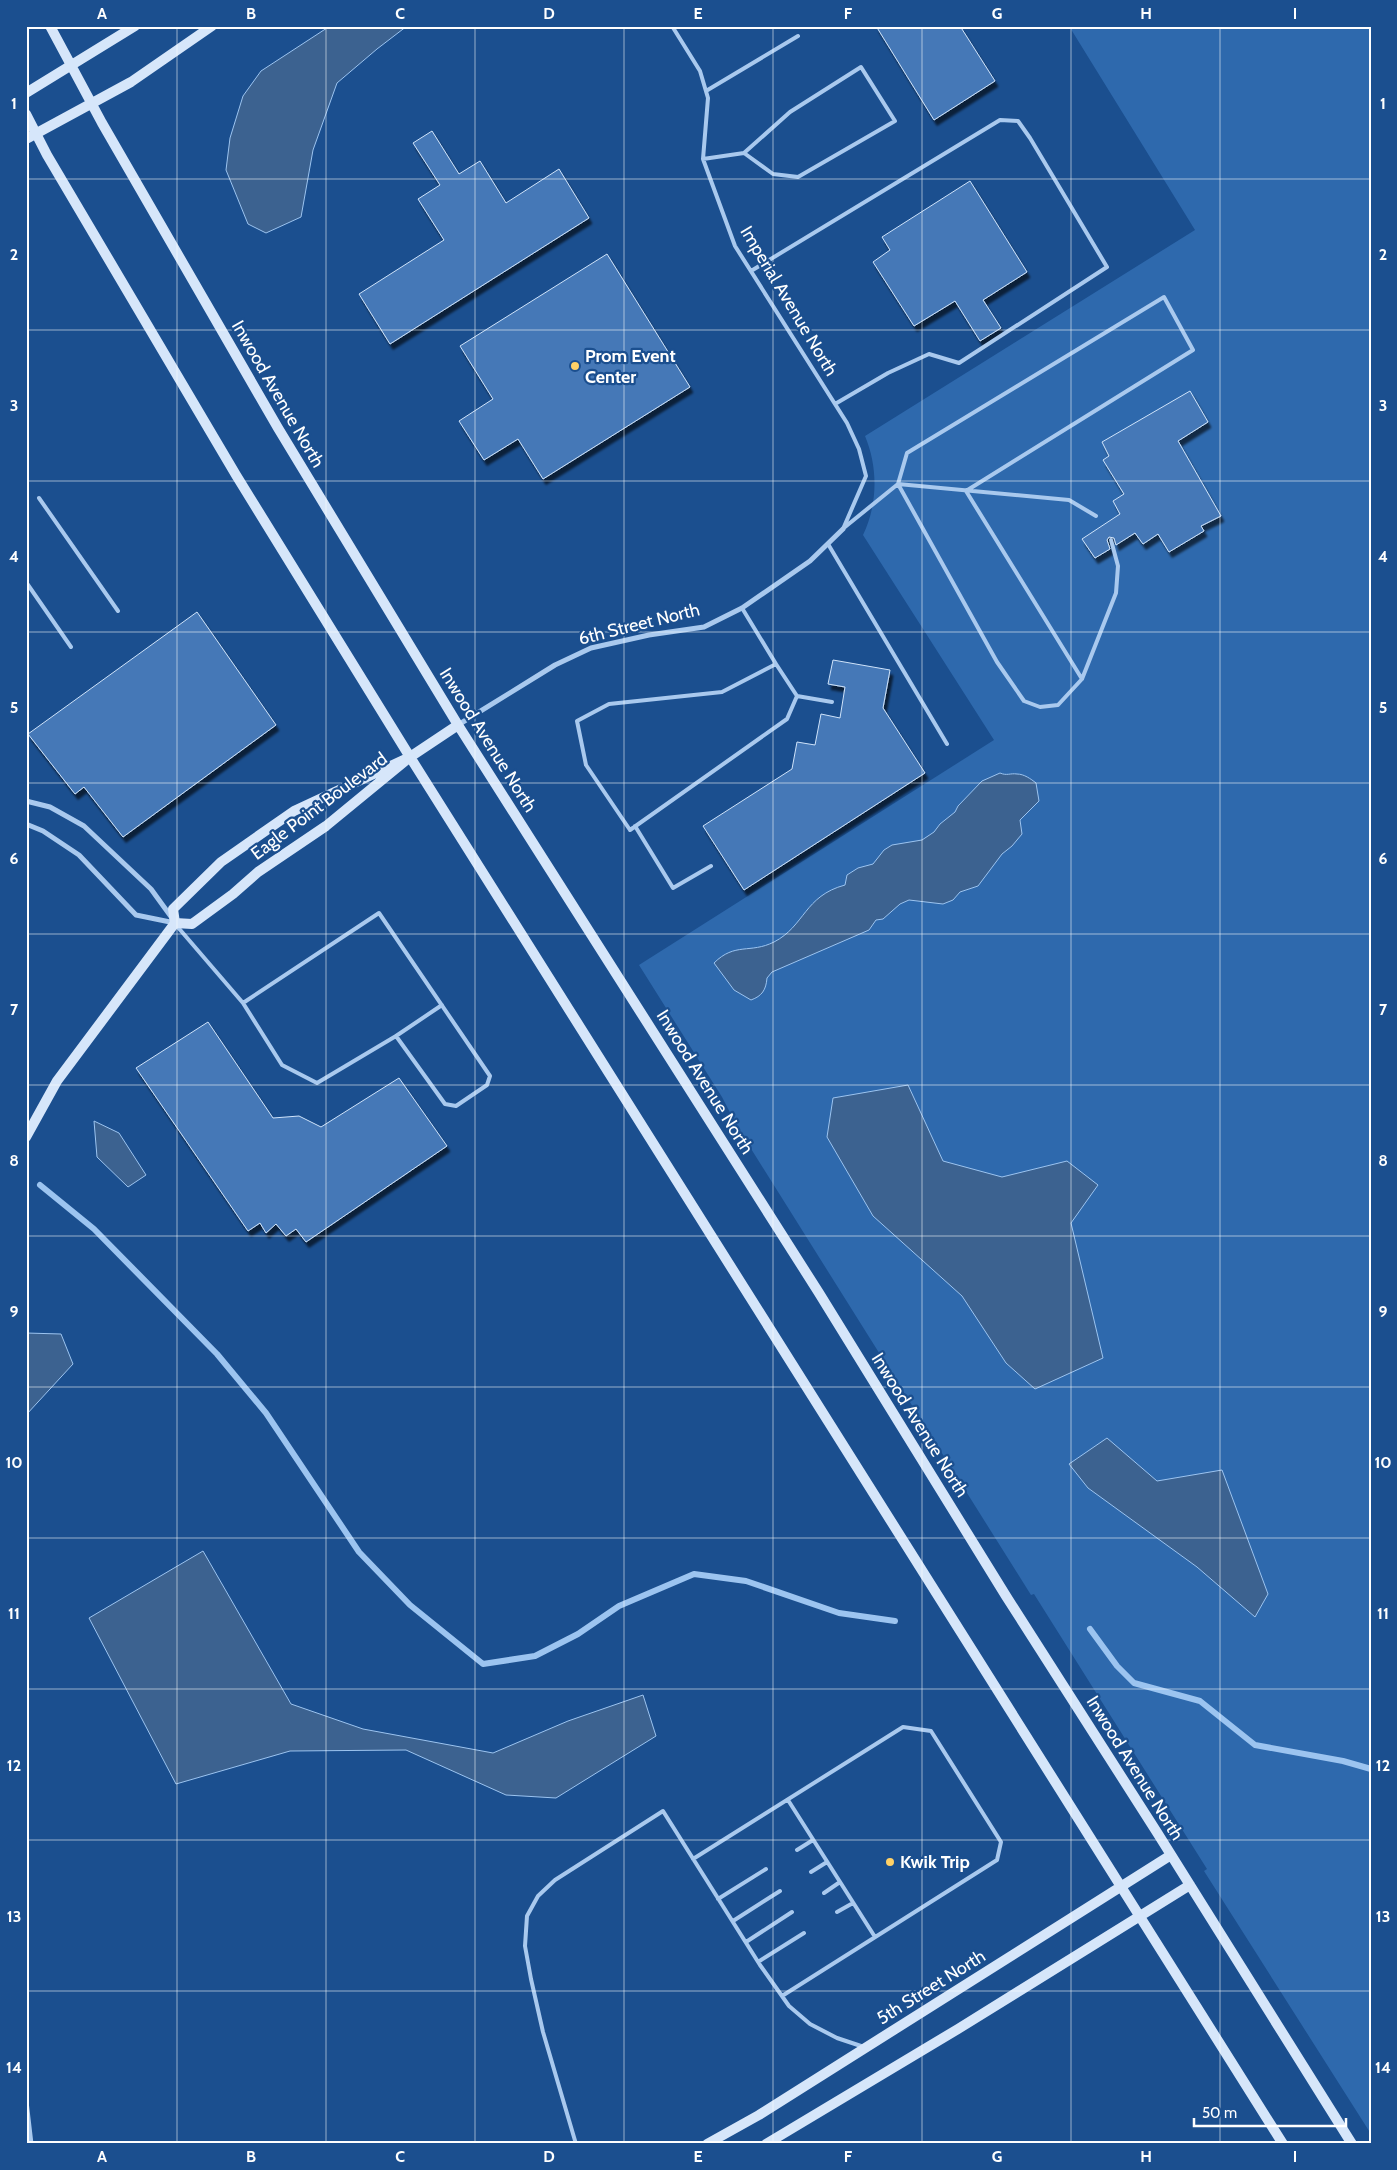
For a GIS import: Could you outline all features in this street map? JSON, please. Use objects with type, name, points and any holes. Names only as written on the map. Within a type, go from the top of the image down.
[{"type":"main road","name":"Inwood Avenue North","points":[[50,26],[91,104],[278,428],[458,725],[814,1285],[1001,1588],[1352,2144]]},
{"type":"main road","points":[[26,93],[135,26]]},
{"type":"main road","points":[[26,139],[131,82],[212,26]]},
{"type":"main road","points":[[26,114],[46,156],[236,475],[410,758],[1282,2144]]},
{"type":"main road","name":"6th Street North","points":[[410,758],[458,725]]},
{"type":"main road","name":"Eagle Point Boulevard","points":[[175,923],[192,924],[233,894],[258,872],[326,826],[410,758]]},
{"type":"main road","name":"Eagle Point Boulevard","points":[[26,1137],[57,1082],[175,923],[173,909],[220,862],[294,811],[410,758]]},
{"type":"main road","name":"5th Street North","points":[[707,2144],[759,2115],[1171,1855]]},
{"type":"main road","points":[[766,2144],[958,2029],[1190,1885]]},
{"type":"street","name":"6th Street North","points":[[458,725],[555,665],[592,648],[649,635],[704,627],[742,608],[810,561],[843,529]]},
{"type":"street","points":[[26,801],[50,807],[84,826],[151,889],[175,923]]},
{"type":"street","points":[[26,824],[43,831],[79,855],[136,915],[175,923]]},
{"type":"street","points":[[26,2101],[31,2144]]},
{"type":"lane","name":"Imperial Avenue North","points":[[672,26],[700,71],[706,92],[707,107],[703,159],[735,246],[847,423],[859,449],[866,476],[843,529]]},
{"type":"lane","points":[[706,92],[798,36]]},
{"type":"lane","points":[[703,159],[744,153],[790,112],[861,67],[895,121],[798,176],[773,174],[744,153]]},
{"type":"lane","points":[[751,272],[1000,120],[1018,121],[1030,138],[1107,267],[959,363],[930,354],[888,373],[835,404]]},
{"type":"lane","points":[[843,529],[898,484],[907,453],[1164,297],[1193,350],[966,491]]},
{"type":"lane","points":[[898,484],[1069,500],[1096,516]]},
{"type":"lane","points":[[898,484],[997,662],[1024,701],[1040,707],[1058,705],[1082,679],[1116,593],[1118,566],[1111,540]]},
{"type":"lane","points":[[966,491],[1082,679]]},
{"type":"lane","points":[[38,498],[118,611]]},
{"type":"lane","points":[[828,544],[947,744]]},
{"type":"lane","points":[[26,582],[71,647]]},
{"type":"lane","points":[[742,608],[797,696],[832,702]]},
{"type":"lane","points":[[776,664],[722,692],[610,704],[577,721],[586,765],[630,830],[787,719],[797,696]]},
{"type":"lane","points":[[635,826],[673,888],[711,866]]},
{"type":"lane","points":[[243,1003],[379,913],[490,1076],[487,1086],[456,1106],[445,1104],[396,1036]]},
{"type":"lane","points":[[175,923],[243,1003],[282,1065],[317,1083],[396,1036],[442,1005]]},
{"type":"lane","points":[[693,1859],[903,1727],[931,1731],[1001,1842],[997,1860],[782,1996]]},
{"type":"lane","points":[[788,1800],[874,1937]]},
{"type":"lane","points":[[576,2144],[530,1979],[525,1946],[527,1916],[538,1896],[555,1880],[663,1811],[758,1962],[789,2006],[800,2017],[817,2028],[865,2048]]},
{"type":"lane","points":[[797,1850],[813,1840]]},
{"type":"lane","points":[[811,1872],[827,1862]]},
{"type":"lane","points":[[718,1899],[766,1869]]},
{"type":"lane","points":[[824,1893],[840,1882]]},
{"type":"lane","points":[[733,1921],[780,1891]]},
{"type":"lane","points":[[837,1912],[852,1903]]},
{"type":"lane","points":[[746,1942],[792,1912]]},
{"type":"lane","points":[[758,1962],[804,1933]]},
{"type":"shaded area","points":[[330,26],[407,26],[337,83],[313,150],[301,217],[266,233],[248,224],[226,170],[230,138],[243,96],[261,71]]},
{"type":"shaded area","points":[[1069,26],[1371,26],[1371,2134],[1204,1871],[1207,1869],[1034,1594],[1031,1595],[738,1128],[722,1097],[639,965],[994,740],[863,535],[874,498],[874,473],[865,436],[1195,230]]},
{"type":"shaded area","points":[[1000,773],[1020,774],[1032,780],[1036,783],[1039,801],[1020,820],[1022,834],[1002,854],[978,886],[960,892],[953,900],[943,904],[909,900],[900,904],[883,919],[876,920],[869,930],[772,972],[767,978],[763,992],[751,1000],[734,990],[714,963],[736,950],[774,942],[792,928],[821,896],[845,885],[847,875],[858,868],[873,864],[884,850],[892,845],[922,840],[934,832],[940,824],[955,812],[958,806],[982,781]]},
{"type":"shaded area","points":[[908,1085],[943,1161],[1002,1177],[1067,1161],[1098,1185],[1071,1223],[1103,1358],[1035,1389],[1006,1363],[962,1296],[873,1216],[827,1137],[833,1098]]},
{"type":"shaded area","points":[[94,1121],[119,1133],[146,1175],[128,1187],[97,1157]]},
{"type":"shaded area","points":[[26,1333],[61,1334],[73,1364],[26,1415]]},
{"type":"shaded area","points":[[1107,1438],[1157,1481],[1222,1470],[1268,1594],[1255,1617],[1197,1567],[1088,1488],[1069,1464]]},
{"type":"shaded area","points":[[203,1551],[291,1704],[363,1729],[493,1753],[568,1721],[643,1695],[656,1736],[556,1798],[506,1795],[406,1750],[290,1751],[176,1784],[89,1618]]},
{"type":"building","points":[[876,26],[960,26],[995,81],[934,120]]},
{"type":"building","points":[[432,131],[459,174],[480,161],[506,203],[559,169],[589,218],[390,344],[359,294],[444,240],[418,199],[440,185],[413,143]]},
{"type":"building","points":[[970,181],[1027,272],[983,300],[1001,328],[980,341],[955,301],[914,326],[873,262],[890,250],[882,237]]},
{"type":"building","name":"Prom Event Center","points":[[607,254],[690,387],[543,479],[518,439],[484,460],[459,421],[493,399],[460,346]]},
{"type":"building","points":[[1190,391],[1208,422],[1178,441],[1221,516],[1201,526],[1204,531],[1169,552],[1158,534],[1143,544],[1135,533],[1116,545],[1114,538],[1109,537],[1107,540],[1110,549],[1095,558],[1082,539],[1120,514],[1113,501],[1124,494],[1103,460],[1109,456],[1102,442]]},
{"type":"building","points":[[197,612],[276,725],[123,837],[84,787],[75,794],[28,734]]},
{"type":"building","points":[[833,660],[890,670],[883,708],[925,773],[744,890],[703,826],[792,769],[797,742],[815,745],[821,714],[840,718],[845,687],[828,684]]},
{"type":"building","points":[[208,1022],[273,1118],[299,1116],[321,1127],[399,1078],[447,1146],[306,1242],[296,1229],[286,1236],[276,1224],[266,1233],[260,1223],[248,1231],[136,1068]]},
{"type":"waterway","points":[[40,1185],[94,1229],[217,1354],[266,1413],[359,1552],[410,1605],[483,1664],[535,1656],[578,1634],[619,1606],[694,1574],[746,1581],[839,1613],[895,1621]]},
{"type":"waterway","points":[[1090,1629],[1117,1666],[1134,1683],[1200,1701],[1255,1745],[1343,1761],[1371,1769]]},
{"type":"place","name":"Prom Event Center","points":[[575,366]]},
{"type":"place","name":"Kwik Trip","points":[[890,1862]]}]
